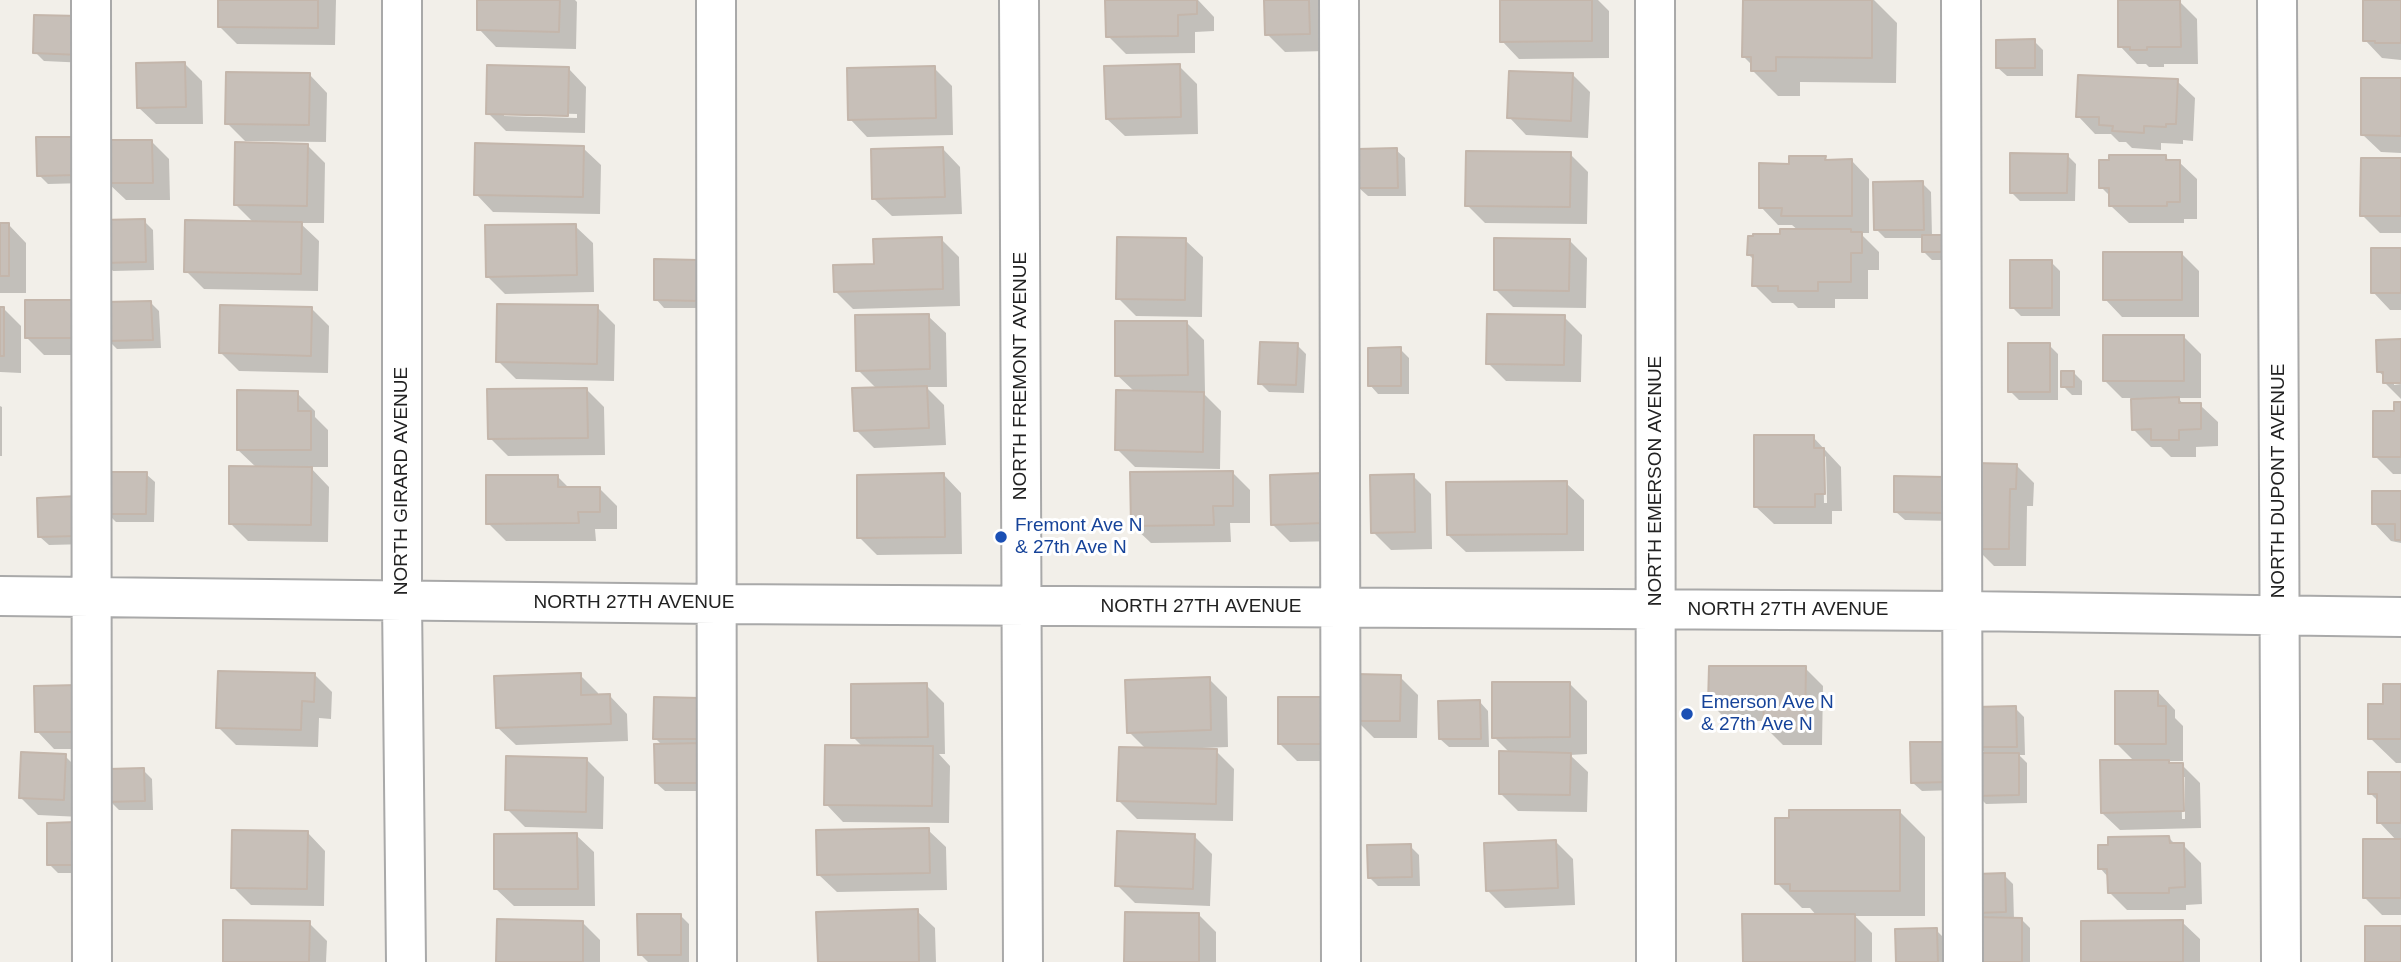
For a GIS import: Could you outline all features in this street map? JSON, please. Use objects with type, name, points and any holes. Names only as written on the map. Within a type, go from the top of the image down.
[{"type":"street","points":[[91,0],[92,962]]},
{"type":"street","name":"NORTH GIRARD AVENUE","points":[[402,0],[402,601],[406,962]]},
{"type":"street","points":[[716,0],[717,962]]},
{"type":"street","name":"NORTH FREMONT AVENUE","points":[[1019,0],[1023,962]]},
{"type":"street","points":[[1339,0],[1340,962]]},
{"type":"street","name":"NORTH EMERSON AVENUE","points":[[1655,0],[1656,962]]},
{"type":"street","points":[[1961,0],[1963,962]]},
{"type":"street","name":"NORTH DUPONT AVENUE","points":[[2277,0],[2281,962]]},
{"type":"street","name":"NORTH 27TH AVENUE","points":[[0,596],[716,604],[1963,611],[2401,617]]},
{"type":"building","points":[[218,0],[318,0],[318,28],[218,27]]},
{"type":"building","points":[[477,0],[560,0],[559,32],[477,30]]},
{"type":"building","points":[[1105,0],[1197,0],[1197,14],[1178,15],[1178,36],[1106,37]]},
{"type":"building","points":[[1264,0],[1309,0],[1310,34],[1265,35]]},
{"type":"building","points":[[1500,0],[1592,0],[1592,41],[1500,42]]},
{"type":"building","points":[[1743,0],[1872,0],[1872,58],[1776,57],[1776,71],[1751,71],[1751,57],[1742,57]]},
{"type":"building","points":[[2118,0],[2180,0],[2181,47],[2130,50],[2130,47],[2118,47]]},
{"type":"building","points":[[2363,0],[2401,0],[2401,43],[2363,41]]},
{"type":"building","points":[[34,15],[80,16],[79,55],[33,53]]},
{"type":"building","points":[[2035,39],[2035,68],[1996,68],[1996,40]]},
{"type":"building","points":[[185,62],[186,107],[137,108],[136,63]]},
{"type":"building","points":[[1180,64],[1181,117],[1106,119],[1104,66]]},
{"type":"building","points":[[487,65],[569,67],[568,116],[486,114]]},
{"type":"building","points":[[935,66],[936,118],[848,120],[847,68]]},
{"type":"building","points":[[1509,71],[1573,73],[1571,121],[1507,118]]},
{"type":"building","points":[[226,72],[310,73],[309,125],[225,124]]},
{"type":"building","points":[[2078,75],[2178,79],[2176,124],[2166,124],[2166,127],[2144,126],[2144,133],[2112,131],[2113,126],[2099,125],[2099,117],[2076,117]]},
{"type":"building","points":[[2361,78],[2401,78],[2401,136],[2361,135]]},
{"type":"building","points":[[36,137],[77,137],[78,175],[37,176]]},
{"type":"building","points":[[106,140],[152,140],[153,183],[106,183]]},
{"type":"building","points":[[235,142],[308,144],[307,206],[234,205]]},
{"type":"building","points":[[475,143],[584,146],[583,197],[474,195]]},
{"type":"building","points":[[943,147],[945,197],[872,199],[871,149]]},
{"type":"building","points":[[1397,148],[1398,188],[1358,188],[1357,149]]},
{"type":"building","points":[[1466,151],[1571,152],[1570,207],[1465,206]]},
{"type":"building","points":[[2010,153],[2068,154],[2067,193],[2010,193]]},
{"type":"building","points":[[2109,155],[2166,155],[2166,160],[2180,160],[2180,202],[2167,202],[2167,206],[2109,206],[2109,188],[2099,188],[2099,160],[2109,160]]},
{"type":"building","points":[[1789,156],[1826,156],[1825,160],[1852,159],[1852,216],[1781,216],[1782,208],[1759,208],[1759,163],[1789,164]]},
{"type":"building","points":[[2361,158],[2401,158],[2401,216],[2360,216]]},
{"type":"building","points":[[1923,181],[1924,230],[1874,230],[1873,182]]},
{"type":"building","points":[[145,219],[146,262],[102,263],[101,220]]},
{"type":"building","points":[[185,220],[302,222],[301,274],[184,272]]},
{"type":"building","points":[[0,223],[9,223],[9,276],[0,276]]},
{"type":"building","points":[[576,224],[577,275],[486,277],[485,225]]},
{"type":"building","points":[[1780,229],[1851,229],[1851,232],[1862,232],[1862,253],[1851,253],[1851,282],[1818,282],[1818,291],[1778,291],[1778,286],[1752,286],[1753,255],[1747,255],[1748,236],[1780,234]]},
{"type":"building","points":[[1922,235],[1946,235],[1946,252],[1922,252]]},
{"type":"building","points":[[942,237],[943,289],[834,292],[833,265],[874,264],[873,239]]},
{"type":"building","points":[[1117,237],[1186,238],[1185,300],[1116,299]]},
{"type":"building","points":[[1494,238],[1570,239],[1569,291],[1494,290]]},
{"type":"building","points":[[2371,248],[2401,248],[2401,293],[2371,293]]},
{"type":"building","points":[[2103,252],[2182,252],[2182,300],[2103,300]]},
{"type":"building","points":[[654,259],[699,260],[699,301],[654,300]]},
{"type":"building","points":[[2010,260],[2052,260],[2052,308],[2010,308]]},
{"type":"building","points":[[25,300],[79,300],[79,338],[25,338]]},
{"type":"building","points":[[151,301],[153,340],[106,341],[105,302]]},
{"type":"building","points":[[497,304],[598,305],[597,364],[496,362]]},
{"type":"building","points":[[220,305],[312,307],[311,356],[219,353]]},
{"type":"building","points":[[0,307],[4,307],[4,356],[0,356]]},
{"type":"building","points":[[929,314],[930,369],[856,371],[855,315]]},
{"type":"building","points":[[1487,314],[1565,315],[1564,365],[1486,364]]},
{"type":"building","points":[[1115,321],[1187,321],[1188,375],[1115,376]]},
{"type":"building","points":[[2103,335],[2184,335],[2184,381],[2103,381]]},
{"type":"building","points":[[2401,339],[2401,383],[2383,383],[2383,372],[2377,372],[2376,340]]},
{"type":"building","points":[[1260,342],[1298,343],[1296,385],[1258,384]]},
{"type":"building","points":[[2008,343],[2050,343],[2050,392],[2008,392]]},
{"type":"building","points":[[1401,347],[1401,386],[1368,386],[1368,348]]},
{"type":"building","points":[[2061,371],[2074,371],[2074,387],[2061,387]]},
{"type":"building","points":[[927,386],[929,428],[854,431],[852,388]]},
{"type":"building","points":[[587,388],[588,438],[488,439],[487,389]]},
{"type":"building","points":[[237,390],[298,391],[298,411],[311,411],[311,450],[237,450]]},
{"type":"building","points":[[1116,390],[1204,392],[1203,452],[1115,450]]},
{"type":"building","points":[[2179,397],[2179,403],[2201,403],[2201,429],[2179,430],[2179,440],[2151,440],[2151,429],[2132,430],[2131,399]]},
{"type":"building","points":[[2394,402],[2401,402],[2401,457],[2373,457],[2373,411],[2394,411]]},
{"type":"building","points":[[1754,435],[1814,435],[1814,448],[1824,448],[1825,494],[1815,494],[1815,507],[1754,507]]},
{"type":"building","points":[[1976,463],[2017,464],[2016,489],[2010,489],[2009,549],[1974,549]]},
{"type":"building","points":[[229,466],[312,467],[311,525],[229,524]]},
{"type":"building","points":[[1233,471],[1233,506],[1213,506],[1214,525],[1131,526],[1130,472]]},
{"type":"building","points":[[105,472],[147,472],[146,514],[105,514]]},
{"type":"building","points":[[944,473],[945,537],[857,538],[857,475]]},
{"type":"building","points":[[1323,473],[1324,523],[1271,525],[1270,475]]},
{"type":"building","points":[[1414,474],[1415,532],[1371,533],[1370,475]]},
{"type":"building","points":[[486,475],[558,475],[558,487],[600,487],[600,512],[578,512],[579,523],[486,524]]},
{"type":"building","points":[[1894,476],[1946,477],[1945,513],[1894,512]]},
{"type":"building","points":[[1567,481],[1567,534],[1447,535],[1446,482]]},
{"type":"building","points":[[2372,491],[2401,491],[2401,540],[2395,540],[2395,524],[2372,524]]},
{"type":"building","points":[[78,496],[80,536],[38,537],[37,498]]},
{"type":"building","points":[[1709,666],[1806,666],[1805,728],[1763,728],[1764,704],[1708,704]]},
{"type":"building","points":[[218,671],[315,673],[314,702],[302,701],[301,730],[216,728]]},
{"type":"building","points":[[581,673],[581,695],[610,694],[611,724],[496,728],[494,676]]},
{"type":"building","points":[[1356,674],[1401,675],[1400,721],[1355,721]]},
{"type":"building","points":[[1210,677],[1211,730],[1127,733],[1125,680]]},
{"type":"building","points":[[1492,682],[1570,682],[1570,737],[1492,738]]},
{"type":"building","points":[[927,683],[928,737],[851,738],[851,684]]},
{"type":"building","points":[[2383,684],[2401,684],[2401,739],[2368,739],[2368,704],[2383,704]]},
{"type":"building","points":[[79,685],[80,732],[35,732],[34,686]]},
{"type":"building","points":[[2115,691],[2158,691],[2158,706],[2166,706],[2166,744],[2115,744]]},
{"type":"building","points":[[654,697],[701,698],[700,739],[653,739]]},
{"type":"building","points":[[1278,697],[1325,697],[1325,744],[1278,744]]},
{"type":"building","points":[[1480,700],[1481,739],[1439,739],[1438,701]]},
{"type":"building","points":[[2016,706],[2017,747],[1976,747],[1975,707]]},
{"type":"building","points":[[1910,742],[1949,742],[1950,782],[1911,783]]},
{"type":"building","points":[[701,743],[702,783],[655,783],[654,744]]},
{"type":"building","points":[[825,745],[933,746],[932,806],[824,805]]},
{"type":"building","points":[[1119,747],[1217,749],[1216,804],[1117,801]]},
{"type":"building","points":[[1499,751],[1571,753],[1570,795],[1499,794]]},
{"type":"building","points":[[21,752],[66,754],[64,800],[19,798]]},
{"type":"building","points":[[1975,753],[2019,753],[2019,795],[1975,796]]},
{"type":"building","points":[[506,756],[587,758],[586,812],[505,810]]},
{"type":"building","points":[[2100,760],[2169,760],[2169,763],[2183,763],[2184,811],[2101,813]]},
{"type":"building","points":[[144,768],[145,801],[108,802],[108,769]]},
{"type":"building","points":[[2368,772],[2401,772],[2401,823],[2377,823],[2377,794],[2368,794]]},
{"type":"building","points":[[1789,810],[1900,810],[1900,891],[1790,891],[1790,884],[1775,884],[1775,818],[1789,818]]},
{"type":"building","points":[[77,822],[77,865],[47,865],[47,823]]},
{"type":"building","points":[[929,828],[930,873],[817,875],[816,830]]},
{"type":"building","points":[[232,830],[308,831],[307,889],[231,888]]},
{"type":"building","points":[[1117,831],[1195,834],[1193,889],[1115,886]]},
{"type":"building","points":[[577,833],[578,889],[494,889],[494,834]]},
{"type":"building","points":[[2169,836],[2170,843],[2184,843],[2185,887],[2169,888],[2169,893],[2108,893],[2107,869],[2098,869],[2098,845],[2108,845],[2108,837]]},
{"type":"building","points":[[2363,839],[2401,839],[2401,898],[2363,898]]},
{"type":"building","points":[[1556,840],[1558,888],[1486,891],[1484,843]]},
{"type":"building","points":[[1411,844],[1412,877],[1368,878],[1367,845]]},
{"type":"building","points":[[2005,873],[2006,912],[1977,913],[1976,874]]},
{"type":"building","points":[[918,909],[919,962],[818,962],[816,912]]},
{"type":"building","points":[[1125,912],[1199,913],[1199,962],[1124,962]]},
{"type":"building","points":[[637,914],[681,914],[681,955],[638,955]]},
{"type":"building","points":[[1742,914],[1855,914],[1855,962],[1743,962]]},
{"type":"building","points":[[1976,917],[2022,918],[2022,962],[1976,962]]},
{"type":"building","points":[[497,919],[583,921],[583,962],[496,962]]},
{"type":"building","points":[[223,920],[310,921],[309,962],[223,962]]},
{"type":"building","points":[[2183,920],[2183,962],[2081,962],[2081,921]]},
{"type":"building","points":[[2365,926],[2401,926],[2401,962],[2365,962]]},
{"type":"building","points":[[1937,928],[1938,962],[1896,962],[1895,929]]},
{"type":"place","name":"Fremont Ave N & 27th Ave N","points":[[1001,537]]},
{"type":"place","name":"Emerson Ave N & 27th Ave N","points":[[1687,714]]}]
